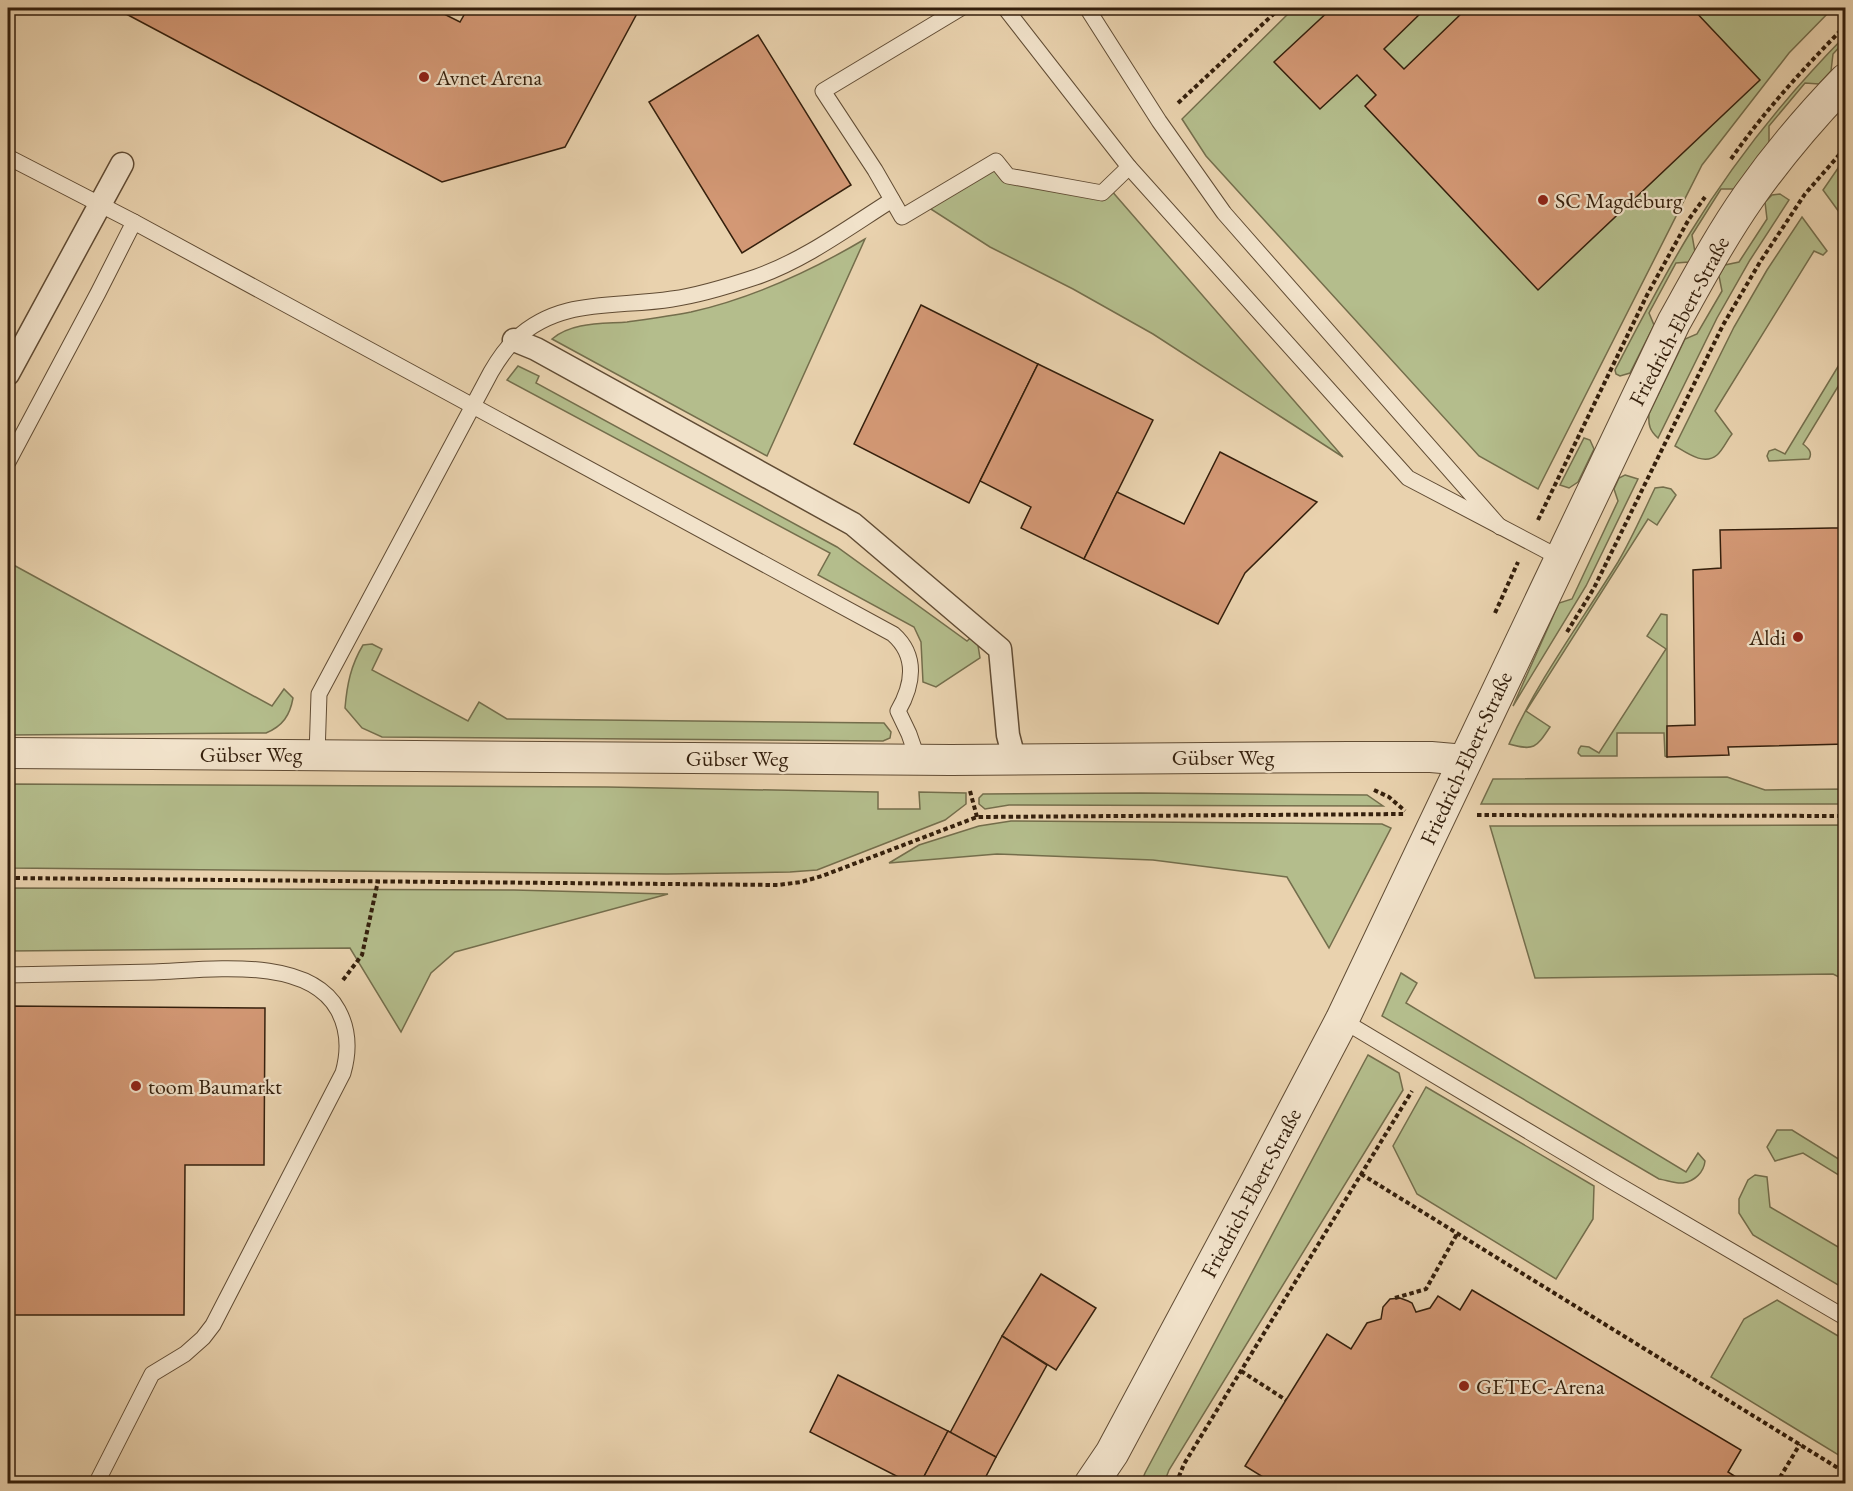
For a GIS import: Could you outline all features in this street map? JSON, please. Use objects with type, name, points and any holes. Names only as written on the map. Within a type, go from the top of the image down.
[{"type":"street","name":"Friedrich-Ebert-Straße","points":[[1091,1484],[1109,1468],[1342,1020],[1674,322],[1749,196],[1778,157],[1845,80]]},
{"type":"street","points":[[8,374],[122,164]]},
{"type":"street","points":[[514,340],[536,349],[853,524],[1000,649],[1008,735],[1014,758]]},
{"type":"street","name":"Gübser Weg","points":[[8,753],[918,760],[1317,756],[1431,757],[1466,760]]},
{"type":"lane","points":[[961,8],[823,91],[902,217],[996,162],[1008,176],[1102,193],[1129,167]]},
{"type":"lane","points":[[1005,8],[1129,167],[1408,477],[1562,559]]},
{"type":"lane","points":[[1087,8],[1158,121],[1224,213],[1500,527]]},
{"type":"lane","points":[[8,158],[134,222],[893,634],[900,640],[909,657],[909,689],[898,711],[918,760]]},
{"type":"lane","points":[[317,755],[319,693],[491,372],[514,340],[537,322],[551,315],[573,309],[672,299],[720,288],[760,275],[816,248],[892,200]]},
{"type":"lane","points":[[8,462],[134,222]]},
{"type":"lane","points":[[8,975],[267,970],[294,976],[314,986],[330,999],[341,1016],[346,1033],[347,1054],[343,1073],[213,1325],[203,1338],[185,1354],[152,1374],[96,1484]]},
{"type":"lane","points":[[1342,1020],[1845,1318]]},
{"type":"path","points":[[1158,121],[1280,8]]},
{"type":"path","points":[[969,787],[976,817]]},
{"type":"path","points":[[8,878],[778,885],[822,876],[976,817],[1408,814]]},
{"type":"path","points":[[1474,815],[1845,816]]},
{"type":"path","points":[[330,999],[362,955],[378,881]]},
{"type":"path","points":[[1176,1484],[1184,1464],[1401,1109]]},
{"type":"path","points":[[1361,1174],[1845,1473]]},
{"type":"path","points":[[1395,1298],[1426,1289],[1457,1234]]},
{"type":"path","points":[[1241,1371],[1286,1400]]},
{"type":"path","points":[[1776,1484],[1800,1444]]},
{"type":"green space","points":[[1294,8],[1833,8],[1789,53],[1702,165],[1538,489],[1479,456],[1206,156],[1182,119]]},
{"type":"green space","points":[[1845,36],[1845,41],[1833,54],[1831,71],[1819,84],[1805,83],[1769,126],[1769,143],[1737,189],[1721,189],[1692,235],[1695,252],[1689,262],[1676,263],[1649,313],[1654,325],[1630,373],[1620,376],[1616,374],[1615,370],[1670,266],[1724,180],[1802,82]]},
{"type":"green space","points":[[1845,158],[1845,213],[1842,216],[1823,190]]},
{"type":"green space","points":[[996,161],[1008,176],[1110,189],[1343,457],[1153,334],[1073,289],[990,247],[923,204]]},
{"type":"green space","points":[[1780,194],[1789,200],[1750,260],[1717,318],[1658,438],[1650,428],[1649,414],[1685,339],[1697,334],[1722,291],[1719,276],[1725,265],[1739,262],[1767,219],[1765,202],[1772,195]]},
{"type":"green space","points":[[1802,217],[1827,251],[1823,255],[1814,251],[1715,411],[1732,434],[1723,448],[1712,458],[1701,459],[1690,455],[1675,446],[1734,327],[1767,270]]},
{"type":"green space","points":[[865,239],[767,456],[552,339],[560,333],[578,327],[683,313],[737,299],[803,272]]},
{"type":"green space","points":[[1845,355],[1845,375],[1803,444],[1810,452],[1809,459],[1769,461],[1767,456],[1769,451],[1775,449],[1785,454]]},
{"type":"green space","points":[[518,366],[539,376],[536,383],[837,547],[967,641],[976,633],[980,658],[936,687],[923,682],[921,642],[914,627],[818,575],[830,553],[507,380]]},
{"type":"green space","points":[[1584,438],[1590,440],[1594,449],[1578,482],[1569,488],[1560,485]]},
{"type":"green space","points":[[1625,475],[1638,479],[1586,586],[1513,706],[1559,603],[1572,599],[1618,501],[1614,489],[1619,478]]},
{"type":"green space","points":[[1655,488],[1671,489],[1676,495],[1657,525],[1648,519],[1526,711],[1550,727],[1534,746],[1509,744],[1520,720],[1546,674],[1618,562]]},
{"type":"green space","points":[[8,562],[272,706],[284,689],[293,698],[288,715],[277,727],[266,733],[8,735]]},
{"type":"green space","points":[[1661,614],[1667,615],[1667,757],[1665,756],[1664,733],[1617,733],[1617,756],[1581,756],[1578,753],[1581,746],[1589,747],[1599,753],[1666,649],[1647,636]]},
{"type":"green space","points":[[372,644],[382,649],[372,670],[468,721],[479,702],[507,719],[884,723],[891,732],[890,738],[883,741],[382,737],[362,728],[345,708],[348,683],[355,660],[363,645]]},
{"type":"green space","points":[[1727,777],[1765,790],[1845,789],[1845,804],[1481,804],[1493,779]]},
{"type":"green space","points":[[8,784],[607,787],[878,792],[878,809],[920,809],[919,792],[966,793],[966,804],[945,820],[817,870],[790,872],[667,874],[8,868]]},
{"type":"green space","points":[[983,794],[1367,795],[1383,806],[1009,805],[985,809],[979,804],[979,798]]},
{"type":"green space","points":[[1011,821],[1382,824],[1391,828],[1329,948],[1287,877],[1153,860],[997,854],[889,863],[919,845],[979,826]]},
{"type":"green space","points":[[1845,825],[1845,980],[1833,974],[1535,978],[1490,826]]},
{"type":"green space","points":[[8,888],[514,890],[668,894],[455,952],[431,973],[401,1032],[350,948],[8,951]]},
{"type":"green space","points":[[1401,973],[1417,983],[1406,1003],[1686,1172],[1698,1153],[1705,1161],[1701,1172],[1695,1178],[1683,1183],[1659,1179],[1382,1016]]},
{"type":"green space","points":[[1368,1055],[1399,1073],[1403,1090],[1169,1470],[1164,1483],[1141,1483],[1145,1473]]},
{"type":"green space","points":[[1426,1087],[1594,1186],[1593,1219],[1556,1279],[1417,1194],[1393,1146]]},
{"type":"green space","points":[[1777,1130],[1792,1130],[1845,1163],[1845,1179],[1803,1153],[1775,1161],[1767,1147]]},
{"type":"green space","points":[[1755,1175],[1767,1177],[1770,1207],[1845,1251],[1845,1289],[1753,1235],[1739,1213],[1739,1199],[1748,1180]]},
{"type":"green space","points":[[1777,1300],[1845,1340],[1845,1459],[1711,1377],[1744,1319]]},
{"type":"building","name":"Avnet Arena","points":[[115,8],[432,8],[460,22],[468,8],[640,8],[565,147],[442,182]]},
{"type":"building","name":"SC Magdeburg","points":[[1332,8],[1426,8],[1384,49],[1404,69],[1463,12],[1459,8],[1692,8],[1760,80],[1538,290],[1365,106],[1376,95],[1357,75],[1320,109],[1274,62]]},
{"type":"building","points":[[758,35],[851,185],[742,253],[649,102]]},
{"type":"building","points":[[921,305],[1038,364],[969,503],[854,444]]},
{"type":"building","points":[[1038,364],[1153,420],[1084,559],[1021,528],[1031,507],[980,481]]},
{"type":"building","points":[[1220,452],[1317,502],[1245,573],[1218,624],[1084,559],[1117,492],[1184,524]]},
{"type":"building","points":[[1846,528],[1846,744],[1728,747],[1729,755],[1667,757],[1667,726],[1695,725],[1693,570],[1721,568],[1720,530]]},
{"type":"building","name":"toom Baumarkt","points":[[8,1006],[265,1008],[264,1165],[185,1165],[184,1315],[8,1315]]},
{"type":"building","points":[[1041,1274],[1096,1308],[1056,1370],[1002,1336]]},
{"type":"building","name":"GETEC-Arena","points":[[1472,1290],[1741,1450],[1728,1472],[1747,1484],[1266,1484],[1268,1480],[1245,1466],[1327,1334],[1351,1349],[1367,1323],[1381,1319],[1383,1307],[1390,1299],[1400,1298],[1412,1303],[1416,1312],[1430,1308],[1438,1296],[1460,1310]]},
{"type":"building","points":[[1002,1336],[1047,1365],[996,1457],[950,1433]]},
{"type":"building","points":[[838,1375],[948,1431],[920,1484],[912,1484],[810,1432]]},
{"type":"building","points":[[948,1431],[996,1457],[982,1484],[920,1484]]},
{"type":"place","name":"Avnet Arena","points":[[424,77]]},
{"type":"place","name":"SC Magdeburg","points":[[1543,200]]},
{"type":"place","name":"Aldi","points":[[1798,637]]},
{"type":"place","name":"toom Baumarkt","points":[[136,1086]]},
{"type":"place","name":"GETEC-Arena","points":[[1464,1386]]}]
